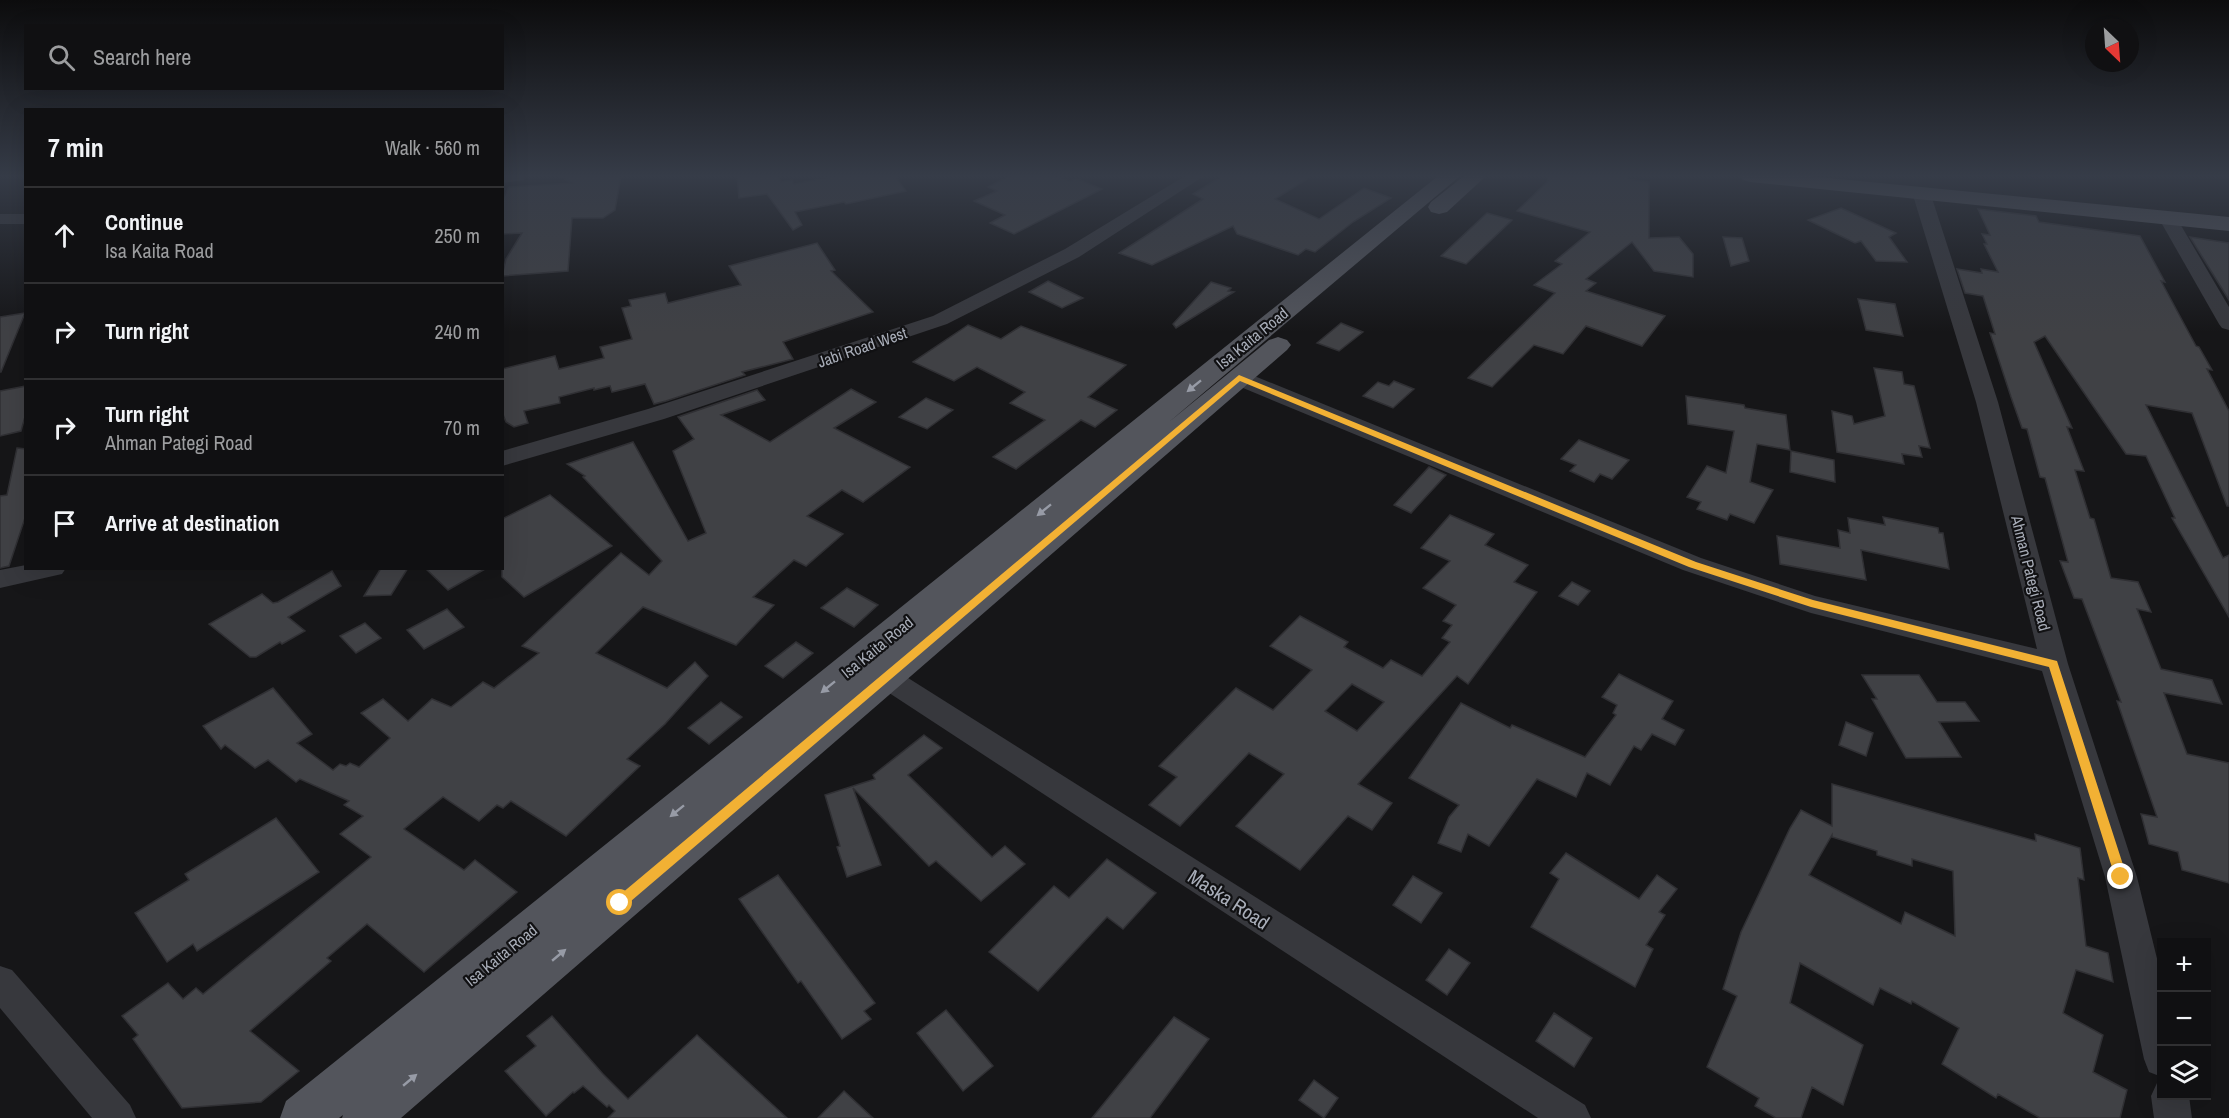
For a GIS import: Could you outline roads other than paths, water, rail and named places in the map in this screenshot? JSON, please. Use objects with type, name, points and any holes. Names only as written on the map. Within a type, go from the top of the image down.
[{"type":"main road","name":"Isa Kaita Road","points":[[365,1118],[1239,378],[1394,228]]},
{"type":"main road","name":"Isa Kaita Road","points":[[303,1118],[1351,269],[1406,228]]},
{"type":"street","name":"Jabi Road West","points":[[504,458],[656,414],[940,320],[1072,254],[1113,228]]},
{"type":"street","name":"Ahman Pategi Road","points":[[1932,228],[1987,402],[2054,664],[2121,877],[2159,1046]]},
{"type":"street","points":[[2173,228],[2229,324]]},
{"type":"street","points":[[1239,378],[1692,564],[1811,604],[2054,664]]},
{"type":"street","points":[[0,579],[43,570]]},
{"type":"street","name":"Maska Road","points":[[887,678],[1572,1118]]},
{"type":"street","points":[[0,982],[117,1118]]},
{"type":"street","points":[[2171,1100],[2173,1118]]}]
